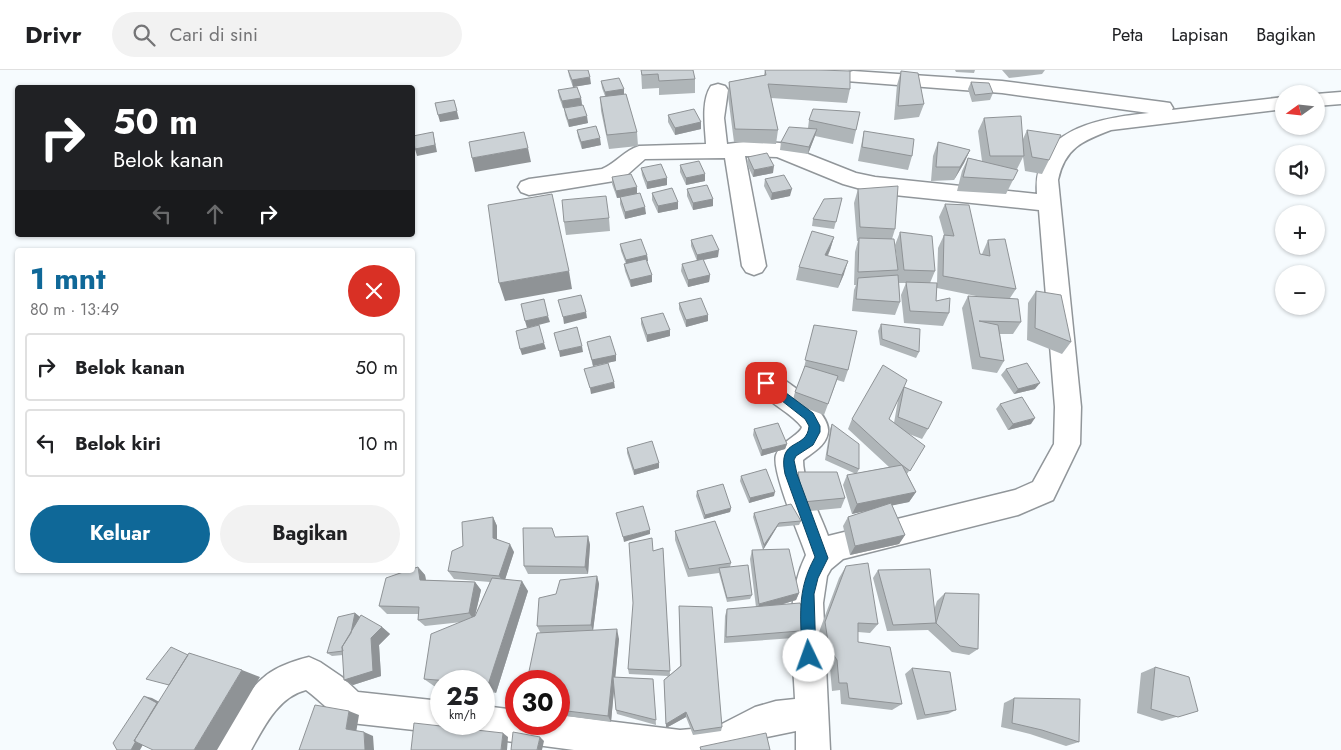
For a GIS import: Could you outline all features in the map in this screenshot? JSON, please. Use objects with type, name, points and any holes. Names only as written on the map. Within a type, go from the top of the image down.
[{"type":"street","points":[[853,77],[1002,87],[1204,113]]},
{"type":"street","points":[[718,90],[714,118],[725,150],[754,266]]},
{"type":"street","points":[[1325,99],[1341,98]]},
{"type":"street","points":[[814,750],[807,613],[808,594],[812,576],[822,558],[827,552],[836,547],[1018,502],[1043,491],[1067,444],[1068,407],[1047,180],[1051,164],[1063,147],[1077,136],[1108,124],[1275,104]]},
{"type":"street","points":[[529,187],[606,176],[620,170],[639,153],[752,148],[780,150],[851,179],[875,185],[1048,203]]},
{"type":"street","points":[[766,383],[809,416],[815,426],[809,442],[792,452],[788,460],[791,474],[822,558]]},
{"type":"street","points":[[232,750],[240,735],[272,690],[292,678],[309,673],[330,688],[351,707],[430,716]]},
{"type":"street","points":[[495,723],[680,747],[720,743],[755,723],[776,717],[812,713]]},
{"type":"building","points":[[568,70],[588,70],[590,77],[572,80]]},
{"type":"building","points":[[641,70],[693,70],[695,79],[659,81],[658,74],[642,75]]},
{"type":"building","points":[[765,70],[850,71],[850,89],[768,84],[778,130],[735,129],[729,82],[766,75]]},
{"type":"building","points":[[901,71],[918,73],[924,104],[898,106]]},
{"type":"building","points":[[619,78],[624,89],[605,92],[601,81]]},
{"type":"building","points":[[971,82],[989,83],[993,93],[975,95]]},
{"type":"building","points":[[577,87],[581,98],[562,101],[558,90]]},
{"type":"building","points":[[626,94],[637,132],[607,135],[600,97]]},
{"type":"building","points":[[454,100],[457,111],[438,115],[435,103]]},
{"type":"building","points":[[583,105],[587,116],[568,120],[564,108]]},
{"type":"building","points":[[694,109],[701,122],[675,128],[668,115]]},
{"type":"building","points":[[813,109],[860,112],[856,130],[809,120]]},
{"type":"building","points":[[1021,116],[1024,156],[990,156],[984,118]]},
{"type":"building","points":[[596,126],[600,138],[581,142],[577,130]]},
{"type":"building","points":[[789,127],[817,129],[809,147],[781,142]]},
{"type":"building","points":[[1027,130],[1061,135],[1049,160],[1032,157]]},
{"type":"building","points":[[864,131],[914,139],[912,156],[862,147]]},
{"type":"building","points":[[433,132],[435,145],[415,149],[415,136]]},
{"type":"building","points":[[524,132],[528,148],[472,158],[469,142]]},
{"type":"building","points":[[938,142],[970,150],[960,167],[936,167]]},
{"type":"building","points":[[767,153],[774,166],[754,170],[748,157]]},
{"type":"building","points":[[968,158],[1018,170],[1013,180],[963,177]]},
{"type":"building","points":[[699,161],[705,174],[686,178],[680,165]]},
{"type":"building","points":[[661,164],[667,178],[647,182],[641,168]]},
{"type":"building","points":[[631,174],[637,187],[616,191],[612,177]]},
{"type":"building","points":[[784,175],[792,189],[772,193],[765,179]]},
{"type":"building","points":[[707,185],[713,199],[693,203],[687,189]]},
{"type":"building","points":[[898,186],[895,229],[860,227],[858,189]]},
{"type":"building","points":[[672,188],[678,202],[658,206],[652,193]]},
{"type":"building","points":[[640,193],[645,207],[625,212],[620,197]]},
{"type":"building","points":[[552,194],[569,271],[499,283],[488,205]]},
{"type":"building","points":[[606,196],[609,218],[564,222],[562,200]]},
{"type":"building","points":[[842,198],[836,222],[813,219],[824,199]]},
{"type":"building","points":[[945,204],[969,205],[980,254],[990,256],[988,240],[1005,239],[1016,289],[943,276],[944,235],[954,236]]},
{"type":"building","points":[[812,231],[834,237],[825,255],[848,261],[842,275],[799,267]]},
{"type":"building","points":[[900,232],[932,236],[935,271],[904,270]]},
{"type":"building","points":[[712,235],[719,250],[697,255],[691,240]]},
{"type":"building","points":[[859,238],[894,239],[898,270],[858,272]]},
{"type":"building","points":[[641,239],[647,255],[626,260],[620,244]]},
{"type":"building","points":[[646,259],[652,275],[630,280],[624,264]]},
{"type":"building","points":[[703,259],[710,275],[688,280],[682,264]]},
{"type":"building","points":[[898,275],[900,302],[856,299],[858,278]]},
{"type":"building","points":[[906,282],[937,283],[936,301],[950,298],[949,313],[910,311]]},
{"type":"building","points":[[1036,291],[1061,295],[1071,342],[1035,328]]},
{"type":"building","points":[[581,295],[586,312],[563,317],[558,300]]},
{"type":"building","points":[[968,296],[1018,299],[1021,322],[979,321],[998,325],[1004,361],[980,357]]},
{"type":"building","points":[[701,298],[708,315],[686,320],[679,303]]},
{"type":"building","points":[[544,299],[548,316],[525,321],[521,304]]},
{"type":"building","points":[[663,313],[670,330],[647,335],[641,318]]},
{"type":"building","points":[[881,324],[920,329],[919,352],[882,339]]},
{"type":"building","points":[[539,325],[544,343],[520,349],[516,331]]},
{"type":"building","points":[[814,325],[857,331],[848,370],[805,360]]},
{"type":"building","points":[[577,327],[582,346],[559,351],[554,333]]},
{"type":"building","points":[[610,336],[616,355],[592,360],[587,342]]},
{"type":"building","points":[[608,363],[614,382],[590,388],[584,369]]},
{"type":"building","points":[[1027,363],[1040,383],[1018,389],[1006,369]]},
{"type":"building","points":[[883,365],[907,380],[889,419],[925,446],[910,471],[852,419]]},
{"type":"building","points":[[805,366],[838,376],[828,404],[795,392]]},
{"type":"building","points":[[904,387],[942,402],[928,429],[898,417]]},
{"type":"building","points":[[1022,397],[1035,418],[1013,424],[1000,404]]},
{"type":"building","points":[[778,423],[787,444],[762,450],[754,429]]},
{"type":"building","points":[[832,424],[859,444],[859,469],[827,455]]},
{"type":"building","points":[[652,441],[659,463],[634,470],[627,448]]},
{"type":"building","points":[[902,465],[916,492],[857,504],[847,475]]},
{"type":"building","points":[[766,469],[775,492],[750,498],[741,476]]},
{"type":"building","points":[[798,472],[837,472],[845,498],[803,502]]},
{"type":"building","points":[[723,484],[731,508],[705,515],[697,491]]},
{"type":"building","points":[[891,503],[905,535],[855,546],[848,517]]},
{"type":"building","points":[[791,504],[801,521],[779,523],[764,545],[754,513]]},
{"type":"building","points":[[643,506],[650,530],[623,537],[616,513]]},
{"type":"building","points":[[493,517],[493,538],[510,544],[499,576],[448,571],[452,551],[463,546],[462,522]]},
{"type":"building","points":[[715,521],[731,563],[689,569],[675,531]]},
{"type":"building","points":[[523,528],[552,528],[555,537],[588,536],[585,567],[524,566]]},
{"type":"building","points":[[652,538],[653,551],[663,548],[670,671],[628,669],[633,603],[629,543]]},
{"type":"building","points":[[789,549],[799,593],[759,604],[752,550]]},
{"type":"building","points":[[868,563],[878,624],[858,623],[858,642],[890,647],[902,704],[849,698],[847,683],[839,683],[837,660],[829,648],[825,622],[846,566]]},
{"type":"building","points":[[748,565],[752,595],[727,598],[719,568]]},
{"type":"building","points":[[418,567],[420,580],[475,582],[469,613],[418,620],[419,607],[379,606],[386,578],[400,573],[415,573],[415,568]]},
{"type":"building","points":[[930,569],[936,623],[893,625],[878,570]]},
{"type":"building","points":[[597,576],[591,625],[537,626],[539,598],[556,594],[560,580]]},
{"type":"building","points":[[492,578],[522,581],[493,670],[430,670],[430,679],[424,679],[431,634],[475,616]]},
{"type":"building","points":[[945,593],[979,594],[978,649],[960,646],[936,623]]},
{"type":"building","points":[[800,603],[812,630],[726,637],[727,609]]},
{"type":"building","points":[[679,606],[712,607],[722,727],[694,731],[686,712],[666,724],[664,680],[681,666]]},
{"type":"building","points":[[355,613],[351,633],[342,647],[343,651],[327,653],[338,617]]},
{"type":"building","points":[[361,615],[382,627],[371,638],[373,671],[344,680],[342,647]]},
{"type":"building","points":[[617,629],[608,716],[570,711],[570,670],[529,670],[537,633]]},
{"type":"building","points":[[171,647],[188,655],[169,685],[146,679]]},
{"type":"building","points":[[189,653],[242,670],[194,750],[153,750],[134,741]]},
{"type":"building","points":[[1155,667],[1189,677],[1198,711],[1178,717],[1151,709]]},
{"type":"building","points":[[912,668],[950,672],[956,710],[925,715]]},
{"type":"building","points":[[613,677],[653,679],[656,720],[616,710]]},
{"type":"building","points":[[144,696],[157,703],[134,741],[136,741],[131,750],[117,750],[113,743]]},
{"type":"building","points":[[1014,698],[1080,699],[1079,742],[1012,723]]},
{"type":"building","points":[[315,705],[349,711],[346,729],[364,732],[365,750],[299,750]]},
{"type":"building","points":[[414,723],[430,725],[430,735],[495,735],[495,732],[503,733],[501,750],[411,750]]},
{"type":"building","points":[[766,733],[770,750],[701,750],[700,747]]},
{"type":"building","points":[[513,735],[540,737],[537,750],[511,750]]},
{"type":"route","points":[[766,383],[809,416],[815,426],[809,442],[792,452],[788,460],[791,474],[822,558],[812,576],[808,594],[809,656]]}]
